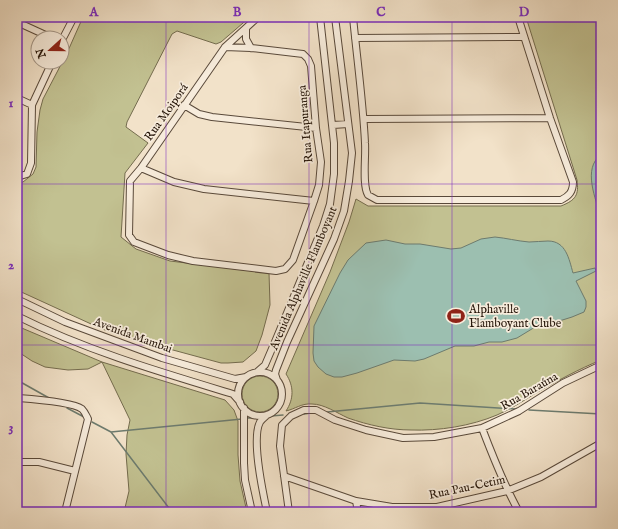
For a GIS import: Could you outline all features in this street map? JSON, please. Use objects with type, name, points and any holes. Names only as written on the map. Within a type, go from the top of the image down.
[{"type":"street","points":[[68,30],[74,17]]},
{"type":"street","name":"Rua Moiporá","points":[[258,17],[225,47],[141,168],[130,181],[129,235],[134,242],[168,255],[193,261],[276,271],[285,269]]},
{"type":"street","name":"Avenida Alphaville Flamboyant","points":[[257,372],[265,365],[278,337],[323,226],[330,204],[334,174],[333,125],[320,17]]},
{"type":"street","name":"Avenida Alphaville Flamboyant","points":[[277,380],[275,374],[276,370],[287,342],[334,239],[344,211],[349,182],[352,153],[335,17]]},
{"type":"street","points":[[353,17],[364,119],[366,146],[366,191],[372,198],[377,200],[561,200],[567,197],[570,193],[573,187],[573,182],[550,118],[523,37],[518,17]]},
{"type":"street","points":[[17,22],[34,30]]},
{"type":"street","points":[[246,29],[246,39],[251,48]]},
{"type":"street","points":[[355,38],[523,37]]},
{"type":"street","points":[[225,47],[251,48]]},
{"type":"street","name":"Rua Itapuranga","points":[[251,48],[303,54],[308,59],[311,66],[320,162],[318,185],[314,201],[293,260],[285,269]]},
{"type":"street","points":[[17,177],[27,174],[31,163],[32,105],[48,70]]},
{"type":"street","points":[[17,98],[32,105]]},
{"type":"street","points":[[184,105],[198,114],[212,117],[316,128]]},
{"type":"street","points":[[364,119],[550,118]]},
{"type":"street","points":[[333,125],[348,124]]},
{"type":"street","points":[[141,168],[174,182],[204,189],[314,201]]},
{"type":"street","name":"Avenida Mambai","points":[[17,299],[65,322],[162,358],[235,380],[246,377]]},
{"type":"street","points":[[17,316],[48,332],[158,371],[233,394],[250,413],[266,415]]},
{"type":"street","name":"Rua Baraúna","points":[[284,476],[280,446],[282,425],[291,416],[304,410],[316,410],[334,420],[366,430],[403,438],[434,437],[482,428],[519,411],[563,383],[601,365]]},
{"type":"street","points":[[240,402],[240,387],[246,377],[257,372],[264,372],[271,375],[281,386],[282,394],[278,406],[266,415],[260,422],[257,451],[268,512]]},
{"type":"street","points":[[17,398],[67,404],[80,408],[86,412],[88,419],[66,512]]},
{"type":"street","points":[[244,408],[245,480],[252,512]]},
{"type":"street","points":[[482,428],[507,491],[519,512]]},
{"type":"street","name":"Rua Pau-Cetim","points":[[284,476],[356,501],[438,510],[507,491],[541,477],[601,443]]},
{"type":"street","points":[[17,462],[39,462],[75,471]]},
{"type":"street","points":[[284,476],[289,512]]},
{"type":"street","points":[[356,501],[358,512]]},
{"type":"shaded area","points":[[83,17],[250,17],[221,42],[216,44],[177,31],[172,34],[127,122],[126,127],[148,143],[125,173],[121,237],[136,249],[170,261],[269,273],[270,305],[262,335],[256,351],[243,362],[221,363],[136,340],[102,329],[17,290],[17,183],[23,182],[33,174],[36,167],[37,132],[43,99],[58,70],[70,70],[70,46]]},
{"type":"shaded area","name":"Alphaville Flamboyant Clube","points":[[526,17],[601,17],[601,360],[560,380],[502,413],[477,422],[444,429],[403,430],[371,425],[348,418],[317,404],[305,404],[286,411],[292,397],[292,388],[286,374],[330,272],[356,199],[368,206],[561,206],[570,202],[577,193],[577,180]]},
{"type":"shaded area","points":[[601,155],[601,217],[591,176],[595,161]]},
{"type":"shaded area","points":[[495,237],[529,242],[554,242],[563,247],[573,273],[595,268],[596,271],[576,281],[586,301],[584,312],[556,322],[540,324],[517,338],[474,346],[455,346],[424,359],[415,361],[394,360],[342,377],[334,377],[326,374],[318,367],[314,361],[313,353],[314,326],[348,260],[366,243],[386,240],[405,244],[420,244],[451,249],[461,248],[481,239]]},
{"type":"shaded area","points":[[17,326],[102,362],[88,369],[68,370],[45,367],[32,361],[17,351]]},
{"type":"shaded area","points":[[102,362],[225,400],[234,410],[238,421],[240,481],[247,512],[124,512],[129,491],[126,454],[127,435],[130,420]]},
{"type":"shaded area","points":[[264,376],[273,381],[277,387],[277,401],[273,407],[264,412],[256,412],[247,407],[243,401],[242,390],[247,381],[253,377]]},
{"type":"waterway","points":[[17,380],[49,398]]},
{"type":"waterway","points":[[327,412],[420,403],[515,409]]},
{"type":"waterway","points":[[67,408],[84,417]]},
{"type":"waterway","points":[[529,410],[601,414]]},
{"type":"waterway","points":[[304,414],[311,413]]},
{"type":"waterway","points":[[271,416],[283,415]]},
{"type":"waterway","points":[[248,418],[255,418]]},
{"type":"waterway","points":[[111,432],[242,419]]},
{"type":"waterway","points":[[92,422],[111,432],[172,512]]},
{"type":"place","name":"Alphaville Flamboyant Clube","points":[[456,316]]}]
